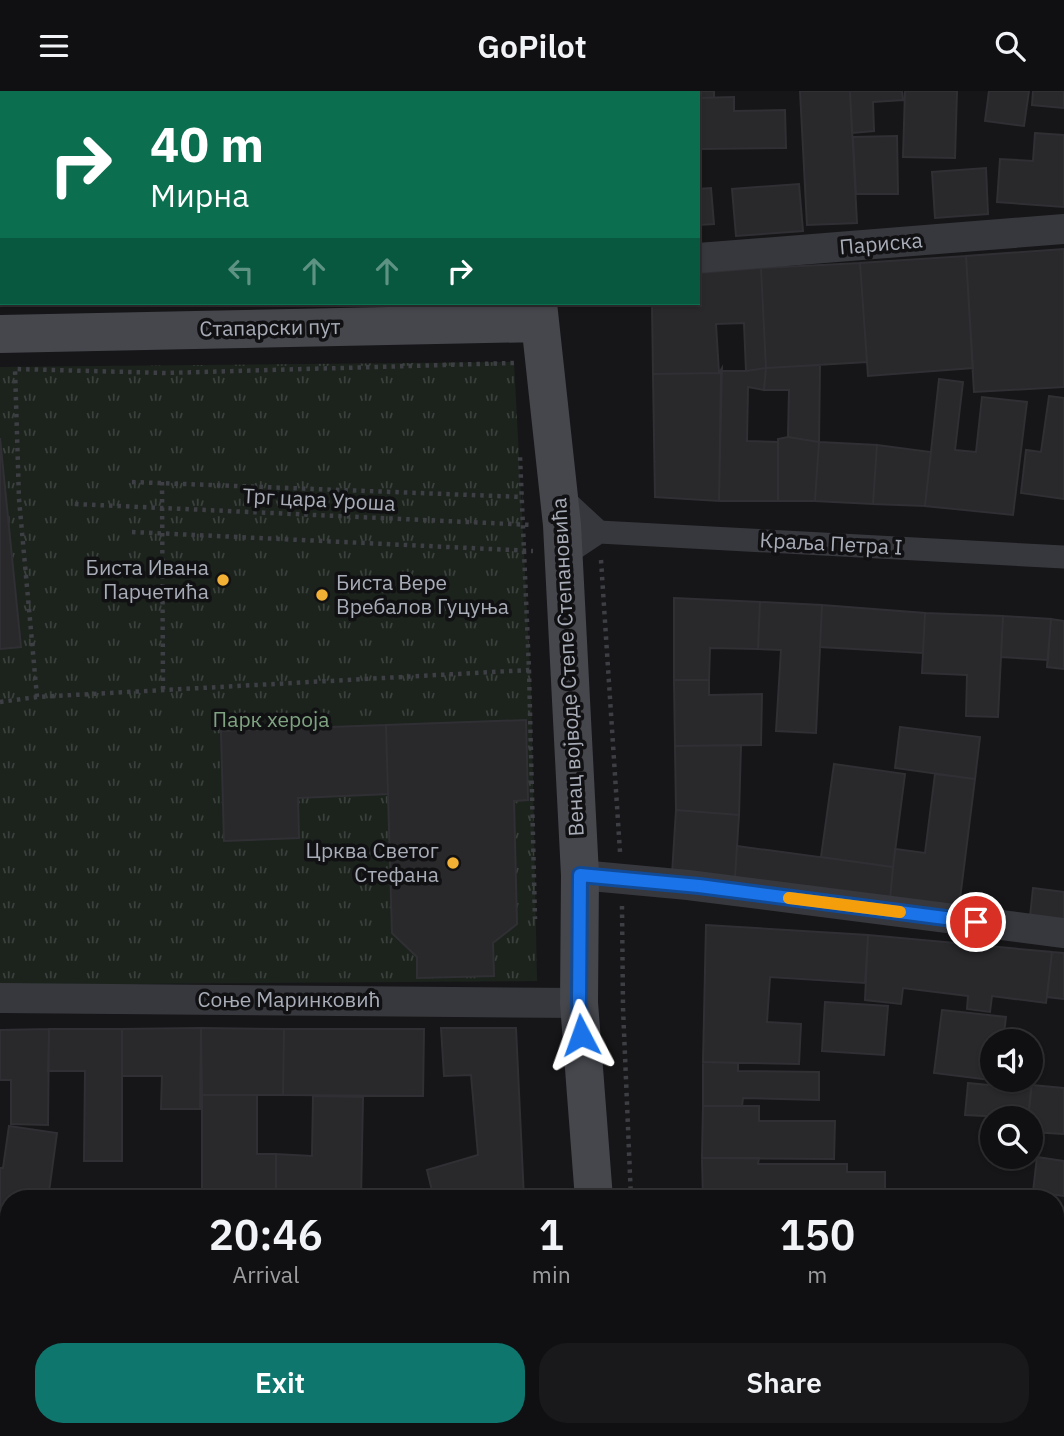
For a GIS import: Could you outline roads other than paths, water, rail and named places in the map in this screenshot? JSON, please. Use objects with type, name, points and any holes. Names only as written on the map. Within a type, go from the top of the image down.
[{"type":"main road","name":"Стапарски пут","points":[[0,334],[539,313]]},
{"type":"main road","name":"Венац војводе Степе Степановића","points":[[539,313],[571,527],[580,875],[579,1003],[593,1190]]},
{"type":"street","name":"Париска","points":[[700,258],[1064,229]]},
{"type":"street","name":"Краља Петра I","points":[[571,527],[1064,557]]},
{"type":"street","points":[[580,875],[699,886],[1064,933]]},
{"type":"street","name":"Соње Маринковић","points":[[0,998],[579,1003]]},
{"type":"place","name":"Биста Ивана Парчетића","points":[[223,580]]},
{"type":"place","name":"Биста Вере Вребалов Гуцуња","points":[[322,595]]},
{"type":"place","name":"Црква Светог Стефана","points":[[453,863]]},
{"type":"park label","name":"Парк хероја","points":[[271,720]]}]
